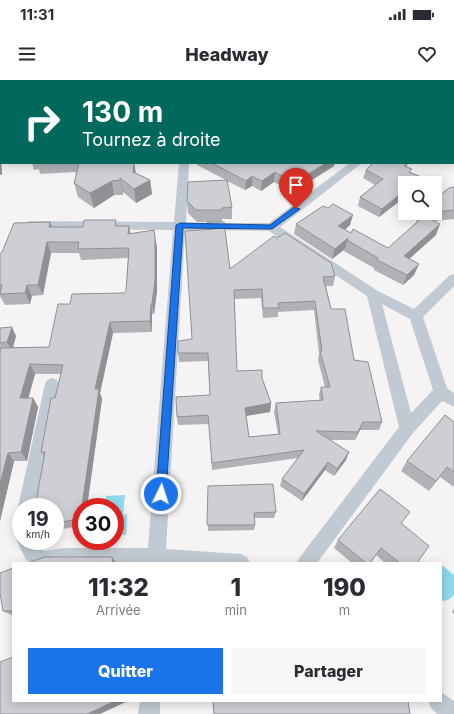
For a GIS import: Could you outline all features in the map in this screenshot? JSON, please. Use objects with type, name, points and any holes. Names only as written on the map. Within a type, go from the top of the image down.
[{"type":"street","points":[[156,560],[184,164]]},
{"type":"street","points":[[272,227],[356,164]]},
{"type":"street","points":[[19,226],[180,225],[272,227],[373,294],[416,316],[441,392],[454,401]]},
{"type":"street","points":[[416,316],[454,278]]},
{"type":"street","points":[[373,294],[407,428]]},
{"type":"street","points":[[29,498],[52,384]]},
{"type":"street","points":[[307,562],[407,428],[441,392]]},
{"type":"street","points":[[30,550],[32,554],[45,560],[63,557],[213,562]]},
{"type":"street","points":[[149,714],[150,702]]},
{"type":"street","points":[[439,702],[452,714]]},
{"type":"water","points":[[125,495],[124,504],[124,498],[106,498],[106,496]]},
{"type":"water","points":[[124,514],[127,515],[126,535],[124,535]]},
{"type":"water","points":[[442,566],[454,575],[454,595],[445,601],[442,600]]},
{"type":"building","points":[[79,164],[134,164],[133,172],[150,180],[134,189],[120,178],[120,180],[112,181],[90,193],[74,183]]},
{"type":"building","points":[[214,164],[324,164],[294,183],[275,172],[262,181],[252,176],[246,181]]},
{"type":"building","points":[[372,164],[407,164],[404,166],[412,169],[409,172],[419,176],[398,176],[398,196],[382,209],[360,197],[383,179],[366,170]]},
{"type":"building","points":[[227,180],[232,207],[222,208],[222,210],[196,210],[187,201],[188,182]]},
{"type":"building","points":[[454,187],[454,210],[442,211],[442,194],[449,188]]},
{"type":"building","points":[[333,204],[353,215],[338,226],[351,233],[353,229],[388,248],[420,220],[432,220],[440,224],[404,256],[419,264],[407,275],[377,260],[378,258],[347,240],[348,238],[335,249],[296,224],[323,206],[328,208]]},
{"type":"building","points":[[84,220],[116,220],[115,226],[129,226],[128,234],[154,230],[155,280],[150,321],[110,322],[95,389],[99,389],[83,498],[72,498],[72,520],[64,522],[64,498],[37,498],[45,452],[41,452],[51,398],[55,398],[63,365],[30,364],[20,398],[33,398],[21,452],[8,453],[0,484],[0,352],[1,348],[49,347],[58,304],[70,304],[72,294],[124,293],[126,291],[129,248],[78,249],[79,242],[47,242],[38,285],[27,285],[25,293],[0,294],[2,285],[0,285],[0,254],[14,223],[50,222],[49,227],[83,227]]},
{"type":"building","points":[[207,222],[224,222],[230,269],[274,236],[277,238],[285,233],[331,263],[335,276],[323,277],[331,309],[345,309],[354,360],[368,362],[382,422],[363,422],[358,432],[316,431],[349,452],[337,469],[328,462],[304,494],[282,479],[304,450],[212,463],[208,415],[177,417],[176,397],[210,395],[208,353],[178,353],[178,341],[192,339],[185,231],[215,229]],"holes":[[[262,289],[263,308],[279,308],[278,303],[315,301],[322,351],[320,351],[330,387],[321,387],[323,400],[276,403],[280,434],[249,437],[245,408],[271,403],[262,378],[262,370],[237,371],[234,290]]]},
{"type":"building","points":[[12,327],[7,342],[0,343],[0,328]]},
{"type":"building","points":[[445,415],[454,422],[454,472],[447,467],[436,481],[407,461]]},
{"type":"building","points":[[273,484],[276,512],[254,513],[255,525],[207,525],[208,486]]},
{"type":"building","points":[[380,489],[410,512],[401,523],[429,546],[418,562],[399,562],[381,548],[371,562],[365,562],[338,540]]},
{"type":"building","points":[[44,557],[112,557],[113,562],[31,562]]},
{"type":"building","points":[[12,568],[12,611],[3,611],[0,593],[0,573]]},
{"type":"building","points":[[12,657],[12,702],[113,702],[87,714],[0,714],[0,662]]},
{"type":"building","points":[[213,702],[408,702],[410,714],[214,714]]},
{"type":"route","points":[[161,494],[180,225],[272,227],[296,209]]}]
